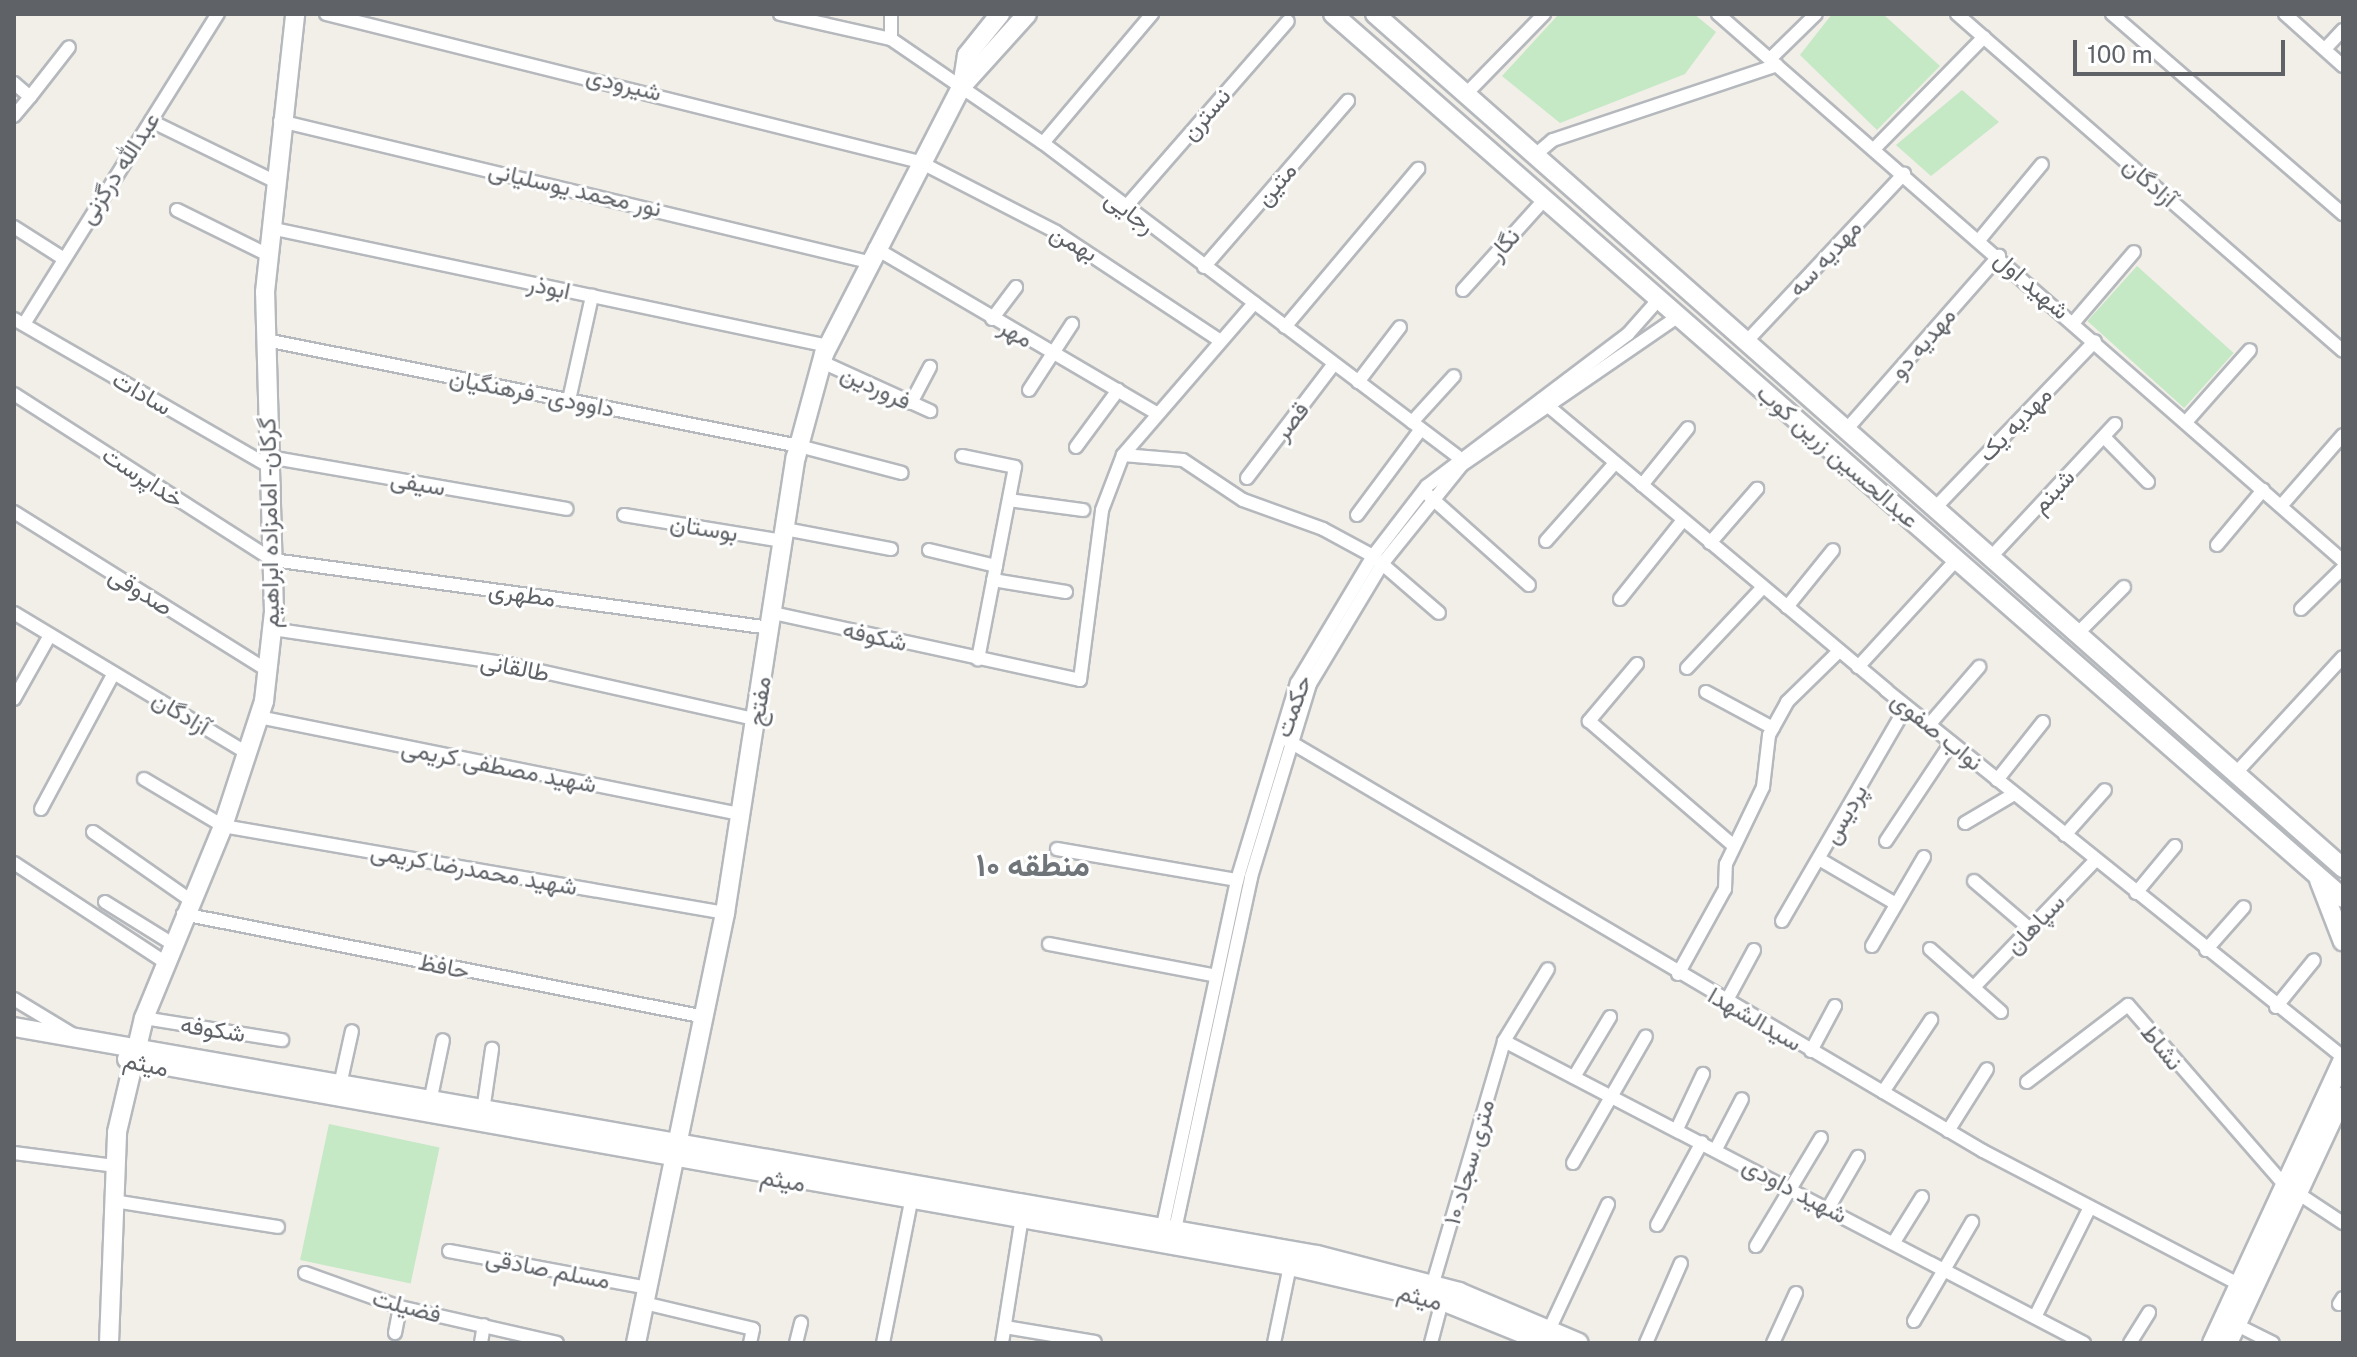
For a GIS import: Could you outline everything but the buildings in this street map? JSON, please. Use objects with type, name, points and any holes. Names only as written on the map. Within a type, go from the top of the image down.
[{"type":"main road","name":"گرکان - امامزاده ابراهیم","points":[[109,1343],[116,1166],[144,1018],[163,961],[223,826],[259,717],[268,671],[273,560],[266,340],[268,255],[280,121],[295,14]]},
{"type":"main road","name":"مفتح","points":[[962,86],[967,55],[1000,14]]},
{"type":"main road","name":"مفتح","points":[[636,1343],[678,1154],[725,913],[799,446],[825,354],[872,255],[962,86],[1027,14]]},
{"type":"main road","name":"عبدالحسین زرین کوب","points":[[1333,14],[2343,898]]},
{"type":"main road","name":"عبدالحسین زرین کوب","points":[[1375,14],[2343,868]]},
{"type":"main road","points":[[1604,250],[1622,247],[1624,234]]},
{"type":"main road","points":[[1633,276],[1633,263],[1655,261]]},
{"type":"main road","points":[[2322,851],[2320,861],[2311,871],[2343,942]]},
{"type":"main road","name":"میثم","points":[[14,1027],[136,1055],[678,1154],[1168,1226],[1433,1283],[1547,1337]]},
{"type":"main road","name":"میثم","points":[[14,1039],[340,1085],[483,1111],[1021,1223],[1290,1266],[1442,1301],[1517,1338],[1547,1337],[1579,1343]]},
{"type":"main road","points":[[2228,1343],[2343,1059]]},
{"type":"main road","points":[[2212,1343],[2238,1284],[2343,1096]]},
{"type":"street","name":"عبدالله درگزنی","points":[[19,322],[218,14]]},
{"type":"street","name":"شیرودی","points":[[326,14],[920,162]]},
{"type":"street","name":"رجایی","points":[[780,14],[891,39],[1043,143],[1124,209],[1457,456]]},
{"type":"street","points":[[891,14],[891,39]]},
{"type":"street","points":[[1043,143],[1152,14]]},
{"type":"street","points":[[1466,94],[1544,14]]},
{"type":"street","name":"شهید اول","points":[[1718,14],[1980,239],[2343,561]]},
{"type":"street","points":[[1535,155],[1553,140],[1774,62],[1816,14]]},
{"type":"street","name":"آزادگان","points":[[1957,14],[2343,351]]},
{"type":"street","points":[[2112,14],[2343,214]]},
{"type":"street","points":[[2285,14],[2343,66]]},
{"type":"street","name":"نسترن","points":[[1124,209],[1288,21]]},
{"type":"street","points":[[2325,49],[2343,30]]},
{"type":"street","points":[[1874,149],[1984,37]]},
{"type":"street","points":[[14,116],[69,47]]},
{"type":"street","points":[[14,83],[30,97]]},
{"type":"street","name":"متین","points":[[1204,267],[1348,101]]},
{"type":"street","points":[[151,121],[274,181]]},
{"type":"street","name":"نور محمد یوسلیانی","points":[[280,121],[872,255]]},
{"type":"street","name":"بهمن","points":[[920,162],[1056,232],[1219,340]]},
{"type":"street","points":[[1980,239],[2042,164]]},
{"type":"street","points":[[1285,327],[1418,169]]},
{"type":"street","name":"مهدیه سه","points":[[1746,342],[1904,174]]},
{"type":"street","name":"نگار","points":[[1463,290],[1545,199]]},
{"type":"street","points":[[177,210],[268,255]]},
{"type":"street","points":[[14,227],[61,257]]},
{"type":"street","name":"ابوذر","points":[[270,228],[592,296],[825,354]]},
{"type":"street","points":[[2074,322],[2134,252]]},
{"type":"street","name":"مهر","points":[[872,255],[1158,414]]},
{"type":"street","name":"مهدیه دو","points":[[1846,430],[1999,256]]},
{"type":"street","points":[[992,319],[1016,287]]},
{"type":"street","points":[[569,400],[592,296]]},
{"type":"street","name":"حکمت","points":[[1427,494],[1628,334],[1659,299]]},
{"type":"street","points":[[1123,455],[1254,303]]},
{"type":"street","name":"حکمت","points":[[1165,1248],[1237,880],[1286,740],[1310,684],[1377,560],[1457,456],[1679,316]]},
{"type":"street","name":"سادات","points":[[19,322],[270,462]]},
{"type":"street","points":[[1029,390],[1048,351],[1072,324]]},
{"type":"street","points":[[1358,382],[1400,327]]},
{"type":"street","name":"داوودی - فرهنگیان","points":[[266,340],[799,446],[902,473]]},
{"type":"street","name":"مهدیه یک","points":[[1935,508],[2095,341]]},
{"type":"street","points":[[2186,422],[2250,350]]},
{"type":"street","name":"فروردین","points":[[825,354],[930,411]]},
{"type":"street","name":"قصر","points":[[1247,478],[1334,364]]},
{"type":"street","points":[[911,403],[930,367]]},
{"type":"street","points":[[1357,515],[1416,426],[1454,376]]},
{"type":"street","points":[[1076,447],[1118,390]]},
{"type":"street","name":"خداپرست","points":[[14,394],[273,560]]},
{"type":"street","name":"نواب صفوی","points":[[1542,401],[1906,707],[2343,1059]]},
{"type":"street","name":"شبنم","points":[[1991,557],[2115,424]]},
{"type":"street","points":[[1642,485],[1688,428]]},
{"type":"street","points":[[2281,506],[2343,435]]},
{"type":"street","points":[[2104,437],[2148,482]]},
{"type":"street","points":[[1123,455],[1183,460],[1243,500],[1377,560],[1439,613]]},
{"type":"street","name":"شکوفه","points":[[772,621],[1080,680],[1102,510],[1123,455]]},
{"type":"street","points":[[962,456],[1015,467],[978,659]]},
{"type":"street","name":"سیفی","points":[[270,462],[566,509]]},
{"type":"street","points":[[1546,541],[1615,463]]},
{"type":"street","points":[[1710,543],[1757,489]]},
{"type":"street","points":[[2217,545],[2263,490]]},
{"type":"street","points":[[1427,494],[1529,585]]},
{"type":"street","points":[[1009,500],[1083,510]]},
{"type":"street","name":"صدوقی","points":[[14,512],[268,671]]},
{"type":"street","name":"بوستان","points":[[624,515],[891,549]]},
{"type":"street","points":[[1620,599],[1683,520]]},
{"type":"street","points":[[929,550],[996,566]]},
{"type":"street","points":[[1787,607],[1833,550]]},
{"type":"street","name":"مطهری","points":[[273,560],[772,621]]},
{"type":"street","points":[[1858,667],[1956,560]]},
{"type":"street","points":[[2301,609],[2343,568]]},
{"type":"street","points":[[993,580],[1066,592]]},
{"type":"street","points":[[1687,668],[1763,587]]},
{"type":"street","points":[[2078,633],[2124,587]]},
{"type":"street","name":"آزادگان","points":[[14,613],[247,753]]},
{"type":"street","name":"طالقانی","points":[[272,629],[508,664],[755,719]]},
{"type":"street","points":[[14,699],[50,635]]},
{"type":"street","points":[[1678,974],[1725,889],[1734,846],[1763,787],[1773,728],[1787,702],[1839,651]]},
{"type":"street","points":[[2235,774],[2343,657]]},
{"type":"street","points":[[1637,664],[1589,721],[1734,846]]},
{"type":"street","points":[[1929,725],[1979,667]]},
{"type":"street","points":[[41,809],[114,673]]},
{"type":"street","points":[[1706,692],[1773,728]]},
{"type":"street","name":"پردیس","points":[[1782,921],[1906,707]]},
{"type":"street","name":"شهید مصطفی کریمی","points":[[259,717],[739,814]]},
{"type":"street","points":[[1997,780],[2043,722]]},
{"type":"street","name":"حکمت","points":[[1168,1226],[1286,740]]},
{"type":"street","name":"سیدالشهدا","points":[[1286,740],[1948,1131],[2238,1284]]},
{"type":"street","points":[[1886,841],[1951,743]]},
{"type":"street","points":[[144,779],[223,826]]},
{"type":"street","points":[[2065,835],[2105,790]]},
{"type":"street","points":[[1965,823],[2014,794]]},
{"type":"street","name":"شهید محمدرضا کریمی","points":[[223,826],[725,913]]},
{"type":"street","points":[[93,832],[186,907]]},
{"type":"street","points":[[2136,893],[2175,846]]},
{"type":"street","points":[[1057,849],[1237,880]]},
{"type":"street","points":[[1872,946],[1924,857]]},
{"type":"street","points":[[1819,859],[1896,904]]},
{"type":"street","name":"سپاهان","points":[[1974,987],[2096,860]]},
{"type":"street","points":[[14,863],[163,961]]},
{"type":"street","points":[[1974,881],[2030,929]]},
{"type":"street","points":[[105,902],[171,943]]},
{"type":"street","name":"حافظ","points":[[186,907],[705,1017]]},
{"type":"street","points":[[2206,950],[2244,907]]},
{"type":"street","points":[[1049,944],[1216,976]]},
{"type":"street","points":[[1930,949],[2001,1012]]},
{"type":"street","points":[[1726,1002],[1754,950]]},
{"type":"street","points":[[2276,1007],[2314,960]]},
{"type":"street","name":"۱۰ متری سجاد","points":[[1433,1283],[1504,1041],[1548,969]]},
{"type":"street","name":"میثم","points":[[14,999],[85,1041]]},
{"type":"street","name":"نشاط","points":[[2027,1082],[2128,1005],[2231,1132],[2291,1188]]},
{"type":"street","points":[[1811,1051],[1835,1006]]},
{"type":"street","points":[[1574,1077],[1610,1017]]},
{"type":"street","name":"شکوفه","points":[[144,1018],[282,1040]]},
{"type":"street","points":[[1883,1092],[1931,1020]]},
{"type":"street","points":[[340,1085],[352,1031]]},
{"type":"street","points":[[1573,1163],[1646,1036]]},
{"type":"street","points":[[430,1102],[443,1040]]},
{"type":"street","name":"شهید داودی","points":[[1504,1041],[1789,1186],[2084,1343]]},
{"type":"street","points":[[483,1111],[492,1049]]},
{"type":"street","points":[[1948,1131],[1987,1069]]},
{"type":"street","points":[[1677,1129],[1703,1074]]},
{"type":"street","points":[[1716,1149],[1742,1099]]},
{"type":"street","points":[[1756,1246],[1789,1186],[1821,1138]]},
{"type":"street","points":[[1657,1225],[1702,1142]]},
{"type":"street","points":[[14,1153],[116,1166]]},
{"type":"street","points":[[1829,1207],[1858,1157]]},
{"type":"street","points":[[2291,1188],[2343,1223]]},
{"type":"street","points":[[1894,1242],[1922,1197]]},
{"type":"street","points":[[114,1201],[278,1227]]},
{"type":"street","points":[[883,1343],[911,1202]]},
{"type":"street","points":[[1547,1337],[1608,1204]]},
{"type":"street","points":[[2035,1317],[2090,1207]]},
{"type":"street","points":[[1914,1321],[1972,1222]]},
{"type":"street","points":[[1002,1343],[1021,1223]]},
{"type":"street","name":"مسلم صادقی","points":[[449,1251],[646,1296],[753,1329],[750,1343]]},
{"type":"street","points":[[1646,1343],[1681,1263]]},
{"type":"street","points":[[1274,1343],[1290,1266]]},
{"type":"street","name":"فضیلت","points":[[305,1273],[400,1307],[557,1343]]},
{"type":"street","points":[[1773,1343],[1796,1293]]},
{"type":"street","points":[[1431,1343],[1442,1301]]},
{"type":"street","points":[[395,1333],[400,1307]]},
{"type":"street","points":[[2130,1343],[2149,1312]]},
{"type":"street","points":[[796,1343],[801,1323]]},
{"type":"street","points":[[481,1343],[484,1325]]},
{"type":"street","points":[[2237,1325],[2273,1343]]},
{"type":"street","points":[[1005,1327],[1095,1342]]},
{"type":"green space","points":[[1559,14],[1694,14],[1716,32],[1685,74],[1560,123],[1502,76]]},
{"type":"green space","points":[[1832,14],[1883,14],[1940,66],[1877,130],[1800,55]]},
{"type":"green space","points":[[1962,90],[1999,122],[1931,176],[1896,145]]},
{"type":"green space","points":[[2137,266],[2234,353],[2184,408],[2087,321]]},
{"type":"green space","points":[[329,1124],[440,1147],[411,1283],[300,1260]]},
{"type":"district","name":"منطقه ۱۰","points":[[1033,865]]}]
